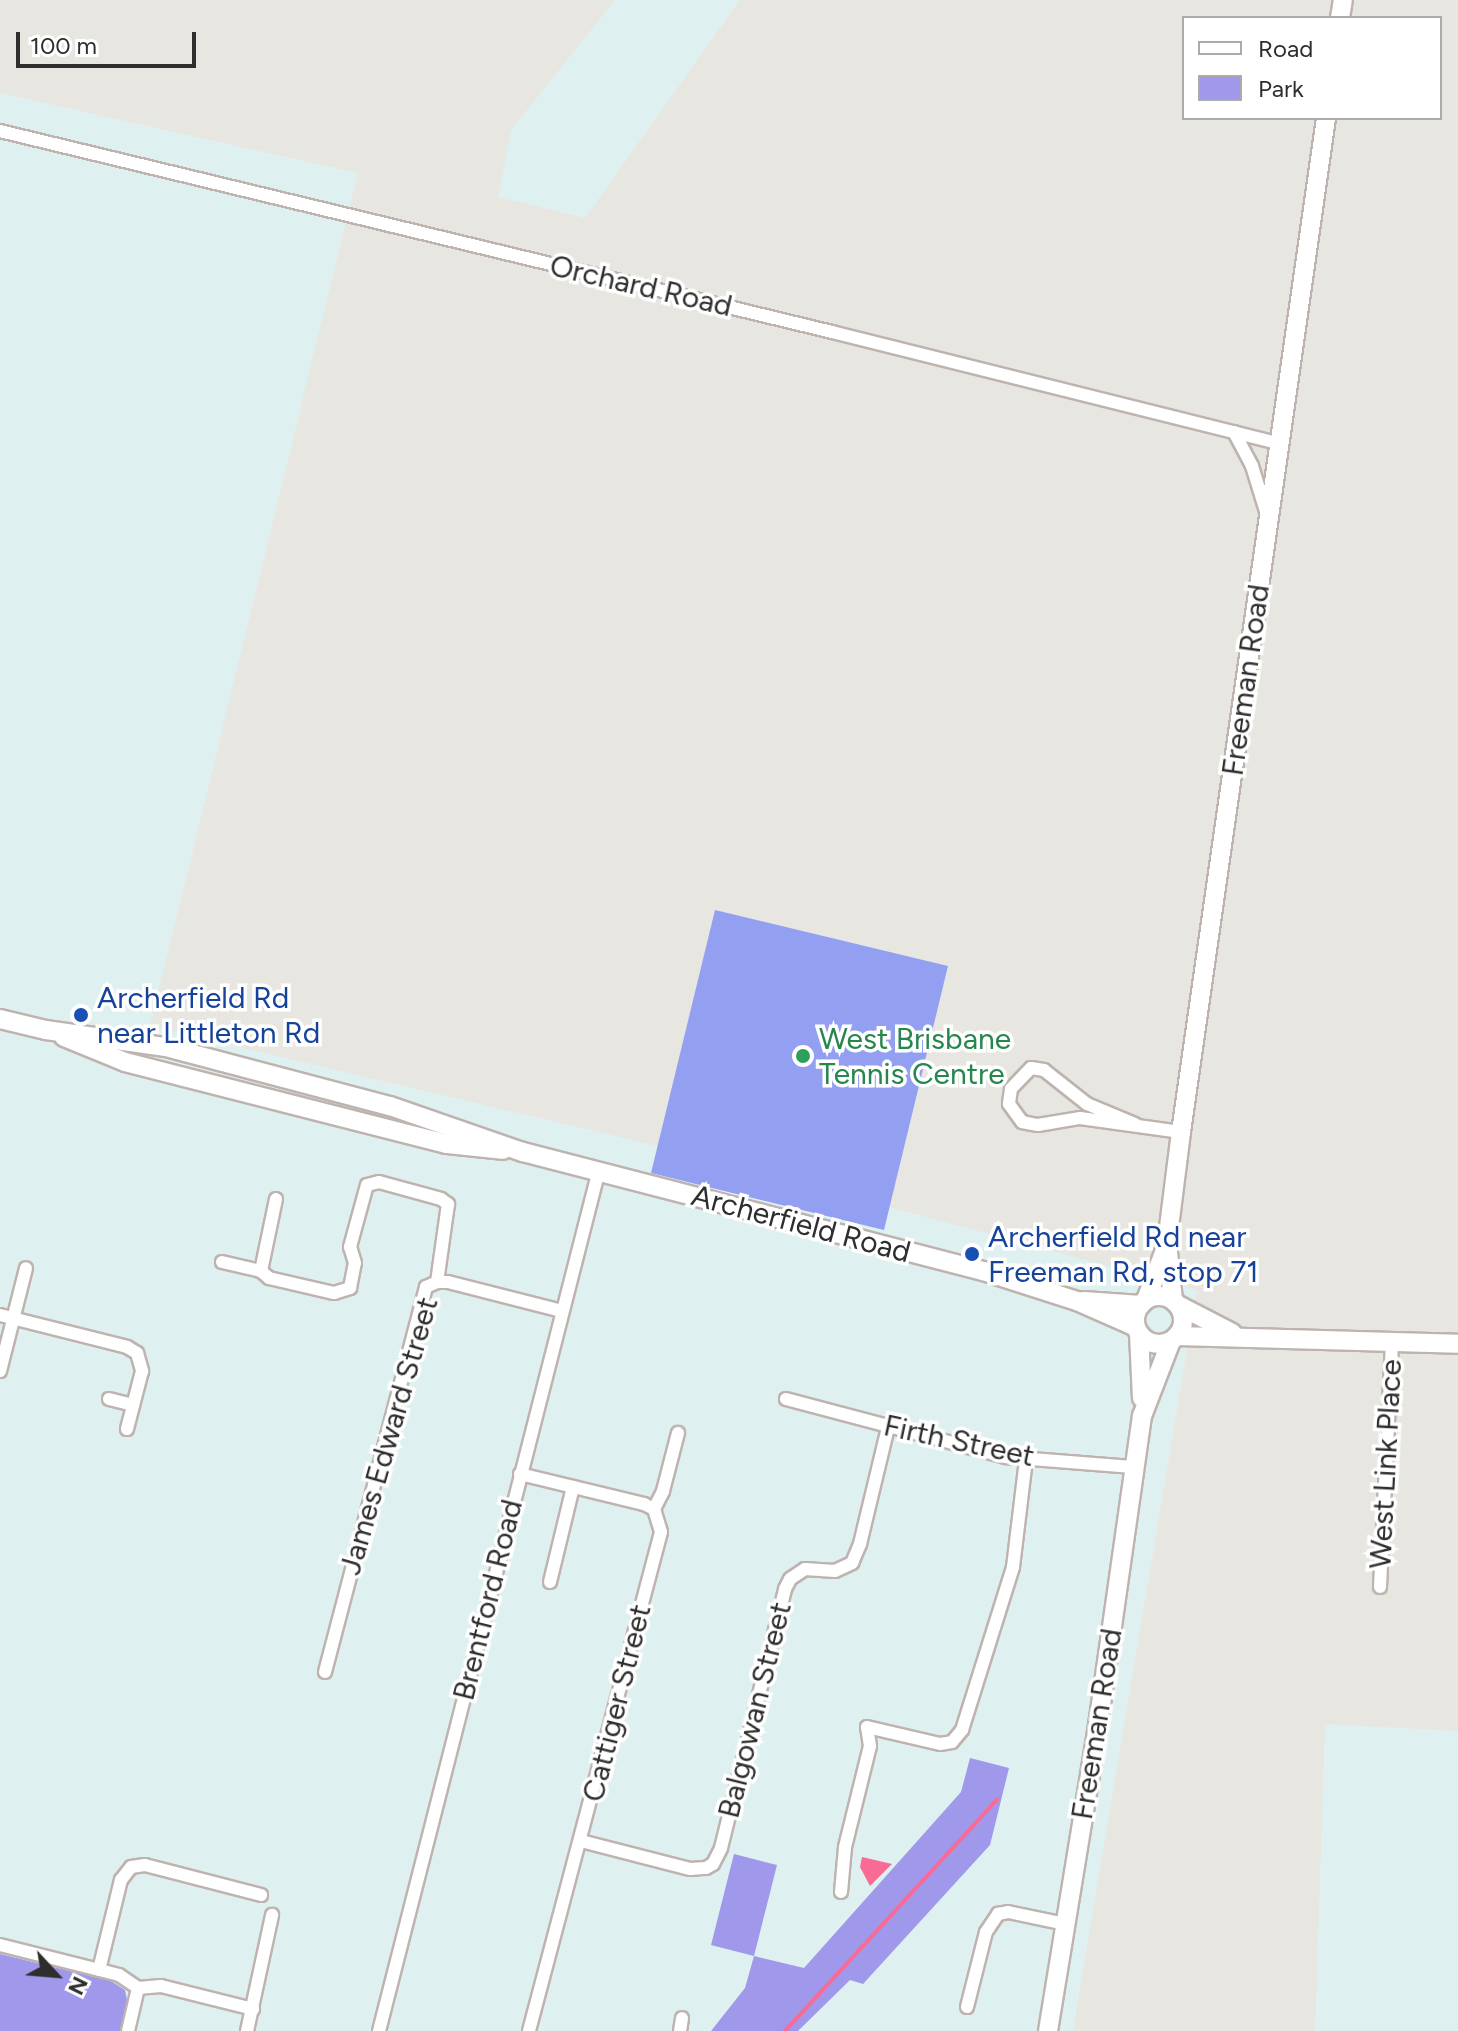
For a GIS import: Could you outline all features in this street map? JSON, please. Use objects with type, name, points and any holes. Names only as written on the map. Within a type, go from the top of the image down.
[{"type":"street","name":"Freeman Road","points":[[1144,1303],[1167,1243],[1326,120]]},
{"type":"street","name":"Orchard Road","points":[[0,131],[1280,444]]},
{"type":"street","points":[[1234,432],[1252,466],[1269,519]]},
{"type":"street","name":"Archerfield Road","points":[[0,1019],[46,1030],[166,1047],[390,1106],[523,1152],[983,1271],[1077,1301],[1138,1330]]},
{"type":"street","points":[[1135,1124],[1087,1104],[1044,1070],[1031,1068],[1011,1089],[1009,1104],[1022,1122],[1038,1125],[1080,1118],[1181,1132]]},
{"type":"street","name":"Brentford Road","points":[[380,2029],[599,1170]]},
{"type":"street","points":[[222,1262],[261,1271],[269,1278],[334,1293],[350,1288],[355,1263],[350,1247],[363,1193],[367,1185],[379,1182],[448,1204],[437,1282]]},
{"type":"street","points":[[261,1271],[276,1199]]},
{"type":"street","name":"Freeman Road","points":[[1167,1243],[1175,1303]]},
{"type":"street","points":[[0,1371],[26,1268]]},
{"type":"street","name":"James Edward Street","points":[[325,1672],[426,1287],[437,1282],[562,1311]]},
{"type":"street","points":[[1238,1335],[1160,1296],[1144,1303],[1138,1330],[1150,1342],[1238,1335],[1458,1344]]},
{"type":"street","name":"Archerfield Road","points":[[1077,1301],[1144,1303]]},
{"type":"street","points":[[1174,1338],[1183,1321],[1175,1303]]},
{"type":"street","points":[[0,1315],[132,1349],[142,1363],[127,1429]]},
{"type":"street","name":"Freeman Road","points":[[1138,1330],[1142,1416]]},
{"type":"street","name":"Freeman Road","points":[[1048,2031],[1142,1416],[1174,1338]]},
{"type":"street","name":"West Link Place","points":[[1380,1587],[1392,1342]]},
{"type":"street","points":[[109,1399],[133,1405]]},
{"type":"street","name":"Firth Street","points":[[786,1399],[888,1427],[1026,1459],[1133,1467]]},
{"type":"street","name":"Balgowan Street","points":[[581,1841],[690,1869],[706,1868],[713,1864],[721,1848],[785,1589],[790,1579],[805,1569],[835,1571],[852,1563],[860,1544],[888,1427]]},
{"type":"street","points":[[520,1474],[654,1509],[663,1491],[678,1433]]},
{"type":"street","points":[[841,1892],[845,1847],[870,1746],[867,1727],[940,1744],[952,1742],[962,1730],[1007,1588],[1026,1459]]},
{"type":"street","points":[[550,1582],[573,1487]]},
{"type":"street","name":"Cattiger Street","points":[[529,2031],[661,1532],[654,1509]]},
{"type":"street","points":[[99,1970],[121,1880],[131,1867],[145,1865],[261,1895]]},
{"type":"street","points":[[967,2007],[986,1932],[998,1914],[1018,1913],[1065,1924]]},
{"type":"street","points":[[247,2031],[272,1915]]},
{"type":"street","points":[[0,1945],[119,1975],[138,1988],[161,1986],[253,2009]]},
{"type":"street","points":[[128,2031],[138,1988]]},
{"type":"street","points":[[380,2029],[395,2031]]},
{"type":"shaded area","points":[[0,0],[615,0],[511,130],[498,197],[585,218],[740,0],[1458,0],[1458,1731],[1325,1724],[1315,2031],[1073,2031],[1197,1290],[889,1207],[948,966],[715,910],[658,1146],[150,1026],[358,173],[0,93]]},
{"type":"shaded area","name":"West Brisbane Tennis Centre","points":[[715,910],[948,966],[884,1230],[651,1173]]},
{"type":"shaded area","points":[[862,1857],[892,1864],[870,1886],[860,1867]]},
{"type":"green space","points":[[970,1758],[1009,1768],[990,1845],[863,1984],[850,1980],[798,2031],[711,2031],[745,1988],[754,1956],[804,1968],[961,1792]]},
{"type":"green space","points":[[734,1854],[777,1865],[754,1956],[711,1945]]},
{"type":"green space","points":[[0,1954],[111,1981],[125,1990],[128,2005],[121,2031],[0,2031]]},
{"type":"waterway","points":[[785,2031],[997,1800]]},
{"type":"place","name":"Archerfield Rd near Littleton Rd","points":[[81,1015]]},
{"type":"place","name":"West Brisbane Tennis Centre","points":[[803,1056]]},
{"type":"place","name":"Archerfield Rd near Freeman Rd, stop 71","points":[[972,1254]]}]
